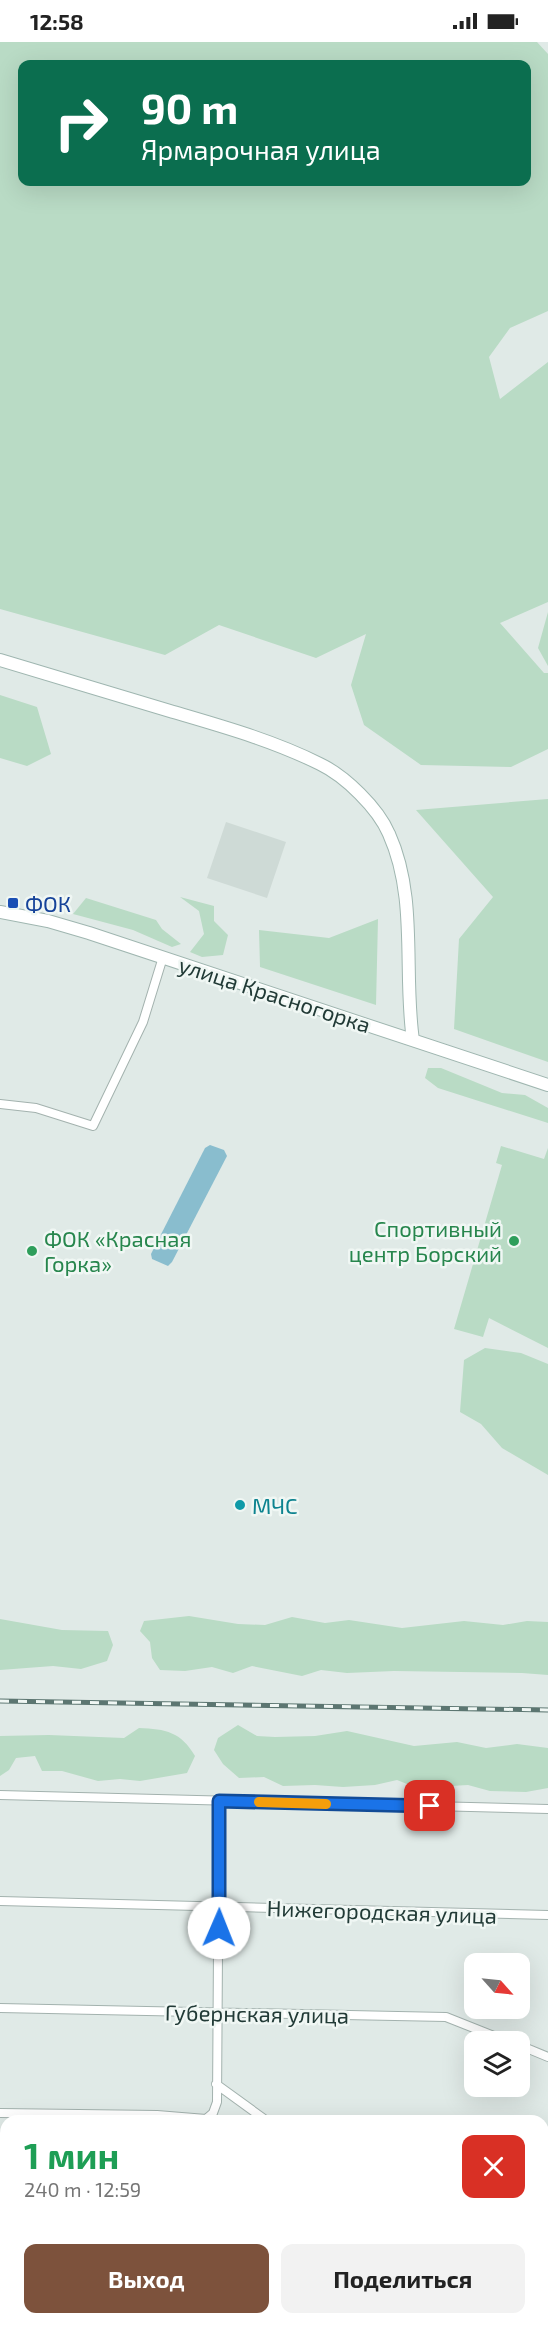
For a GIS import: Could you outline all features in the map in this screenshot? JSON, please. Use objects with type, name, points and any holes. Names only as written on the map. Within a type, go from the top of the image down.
[{"type":"main road","points":[[0,660],[241,732],[322,765],[367,799],[389,832],[406,895],[410,1018],[413,1040]]},
{"type":"main road","name":"улица Красногорка","points":[[0,912],[48,921],[163,957],[548,1085]]},
{"type":"street","points":[[0,1104],[36,1108],[93,1126],[139,1031],[163,957]]},
{"type":"street","points":[[0,1795],[548,1809]]},
{"type":"street","points":[[211,2115],[217,2102],[219,1801]]},
{"type":"street","name":"Нижегородская улица","points":[[0,1901],[548,1915]]},
{"type":"street","name":"Губернская улица","points":[[0,2008],[446,2017],[481,2031]]},
{"type":"street","points":[[530,2049],[548,2056]]},
{"type":"street","points":[[216,2084],[259,2115]]},
{"type":"street","points":[[0,2113],[157,2115]]},
{"type":"shaded area","points":[[226,822],[286,842],[267,898],[207,878]]},
{"type":"green space","points":[[0,42],[537,42],[548,54],[548,311],[510,328],[489,357],[500,399],[548,362],[548,602],[500,623],[544,673],[548,673],[548,749],[511,767],[421,765],[364,725],[351,685],[366,634],[316,658],[219,625],[165,655],[0,609]]},
{"type":"green space","points":[[548,612],[548,666],[538,648]]},
{"type":"green space","points":[[0,695],[37,707],[51,754],[27,766],[0,758]]},
{"type":"green space","points":[[548,799],[548,1062],[454,1029],[459,939],[493,897],[416,810]]},
{"type":"green space","points":[[180,897],[214,906],[214,921],[228,935],[223,955],[202,957],[190,952],[204,934],[199,911]]},
{"type":"green space","points":[[86,898],[156,920],[162,929],[181,944],[172,947],[133,930],[73,914]]},
{"type":"green space","points":[[378,919],[376,1005],[260,967],[259,930],[329,938]]},
{"type":"green space","points":[[428,1068],[441,1068],[502,1093],[525,1095],[548,1108],[548,1123],[438,1088],[425,1078]]},
{"type":"green space","name":"Спортивный центр Борский","points":[[501,1146],[544,1159],[548,1148],[548,1348],[489,1318],[483,1337],[454,1329],[502,1165],[496,1163]]},
{"type":"green space","points":[[485,1348],[521,1353],[548,1364],[548,1475],[502,1448],[481,1424],[460,1412],[464,1360]]},
{"type":"green space","points":[[189,1616],[238,1624],[265,1625],[292,1617],[325,1623],[349,1620],[402,1628],[464,1621],[503,1625],[527,1621],[548,1622],[548,1675],[394,1671],[347,1673],[321,1670],[302,1676],[252,1666],[233,1673],[212,1667],[185,1671],[160,1670],[152,1658],[150,1642],[140,1631],[144,1621]]},
{"type":"green space","points":[[0,1619],[62,1630],[108,1631],[113,1645],[107,1661],[81,1669],[53,1666],[0,1670]]},
{"type":"green space","points":[[238,1725],[257,1736],[315,1736],[347,1731],[414,1746],[457,1742],[486,1748],[517,1744],[548,1748],[548,1788],[526,1792],[490,1791],[468,1785],[417,1788],[397,1780],[375,1785],[343,1787],[283,1786],[264,1777],[239,1778],[223,1764],[214,1750],[218,1738]]},
{"type":"green space","points":[[139,1728],[172,1733],[184,1742],[195,1756],[187,1773],[140,1781],[120,1779],[98,1781],[62,1771],[42,1771],[35,1756],[16,1758],[9,1770],[0,1776],[0,1736],[124,1738]]},
{"type":"water","points":[[210,1145],[224,1150],[227,1156],[168,1266],[152,1259],[151,1254],[205,1148]]},
{"type":"railway","points":[[0,1701],[548,1710]]},
{"type":"slow traffic","points":[[259,1802],[326,1804]]},
{"type":"place","name":"ФОК","points":[[13,903]]},
{"type":"place","name":"Спортивный центр Борский","points":[[514,1241]]},
{"type":"place","name":"ФОК «Красная Горка»","points":[[32,1251]]},
{"type":"place","name":"МЧС","points":[[240,1505]]},
{"type":"route","points":[[219,1928],[219,1801],[430,1806]]}]
